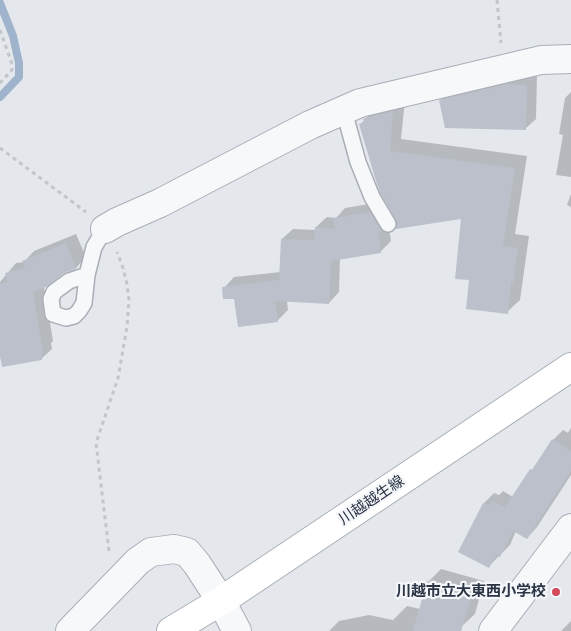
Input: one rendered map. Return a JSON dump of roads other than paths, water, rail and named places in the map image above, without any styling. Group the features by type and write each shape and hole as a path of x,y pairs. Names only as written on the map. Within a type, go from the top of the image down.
{"main road":[{"name":"川越越生線","path":"172,631 221,601 571,368"}],"street":[{"path":"105,229 160,203 310,125 360,102 541,60 571,59"},
{"path":"493,631 571,528"},
{"path":"70,631 138,561 151,552 174,549 187,552 221,601 237,631"}],"lane":[{"path":"344,111 358,162 372,197 388,224"},
{"path":"87,275 94,247 105,229"}],"waterway":[{"path":"0,3 13,36 19,63 19,77 0,97"}],"place":[{"name":"川越市立大東西小学校","path":"556,592"}]}
